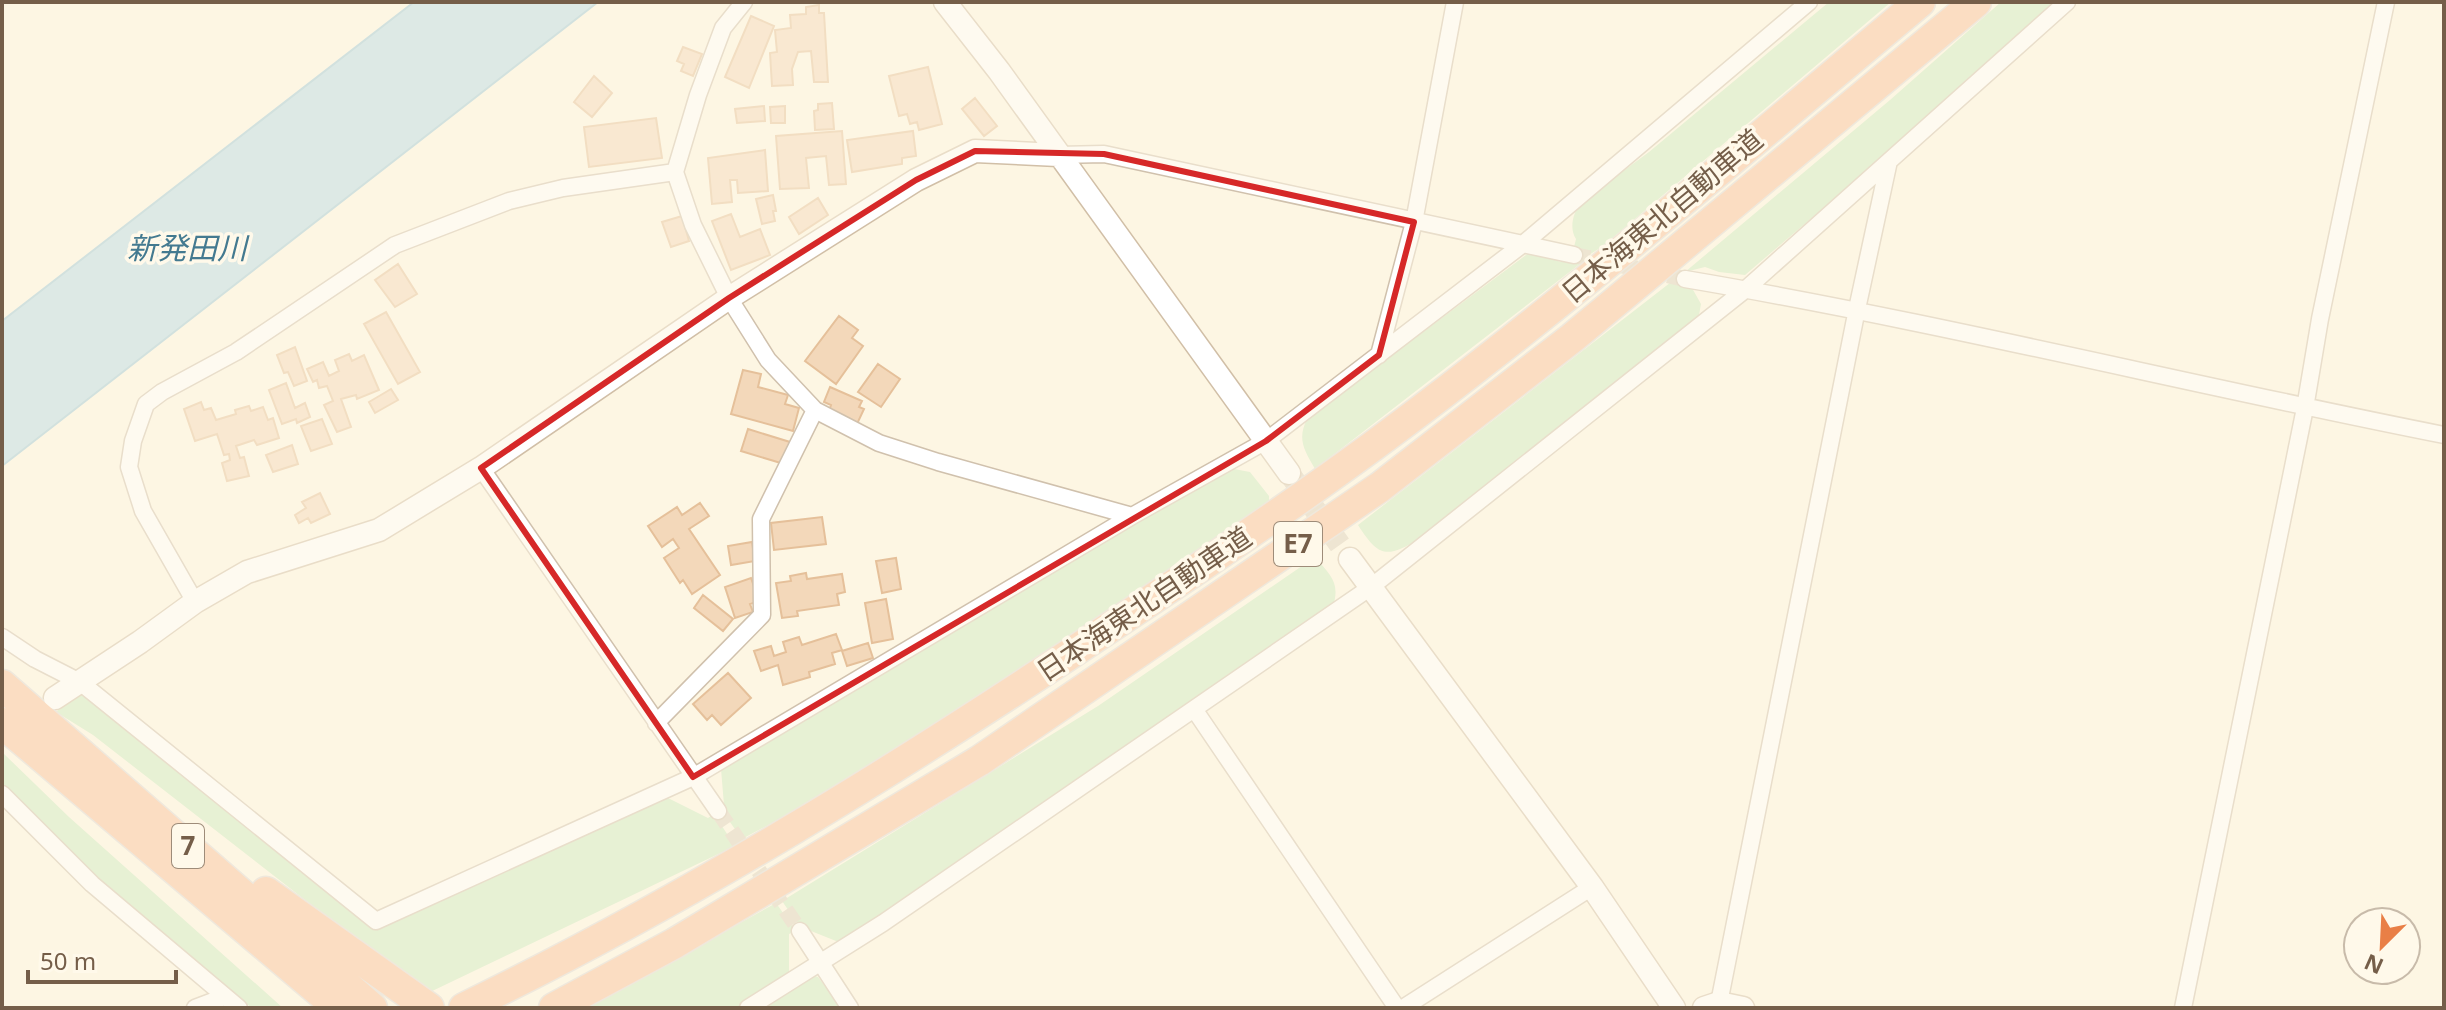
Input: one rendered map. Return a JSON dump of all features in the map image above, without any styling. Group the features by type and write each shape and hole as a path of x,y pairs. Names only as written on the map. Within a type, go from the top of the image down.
{"highway":[{"name":"日本海東北自動車道","path":"464,1008 522,980 789,832 972,720 1334,473 1564,297 1920,2"},
{"name":"日本海東北自動車道","path":"558,1006 689,935 979,761 1380,487 1572,338 1976,2"},
{"name":"7","path":"2,685 372,1008"},
{"name":"7","path":"2,723 339,1008"},
{"path":"110,777 429,1008"},
{"path":"109,813 147,867 311,1008"}],"street":[{"path":"744,2 723,28 698,95 675,172 693,225 729,298 768,360 815,410 879,443 1132,516"},
{"path":"945,2 1289,473"},
{"path":"1379,355 1414,222 1455,2"},
{"path":"2,637 35,659 80,682 376,921 693,777 1132,516 1266,441 1523,244 1809,2"},
{"path":"748,1008 883,923 1371,587 1746,289 2067,2"},
{"path":"2183,1008 2386,2"},
{"path":"55,698 195,602 247,572 379,530 481,468 729,298 916,180 975,151 1104,154 1574,255"},
{"path":"1743,1008 1712,1005 1889,161"},
{"path":"195,602 143,511 129,467 133,441 146,404 236,352 395,245 509,201 563,188 675,172"},
{"path":"1685,279 1857,309 2305,408 2444,435"},
{"path":"656,723 762,615 761,519 815,410"},
{"path":"481,468 718,811"},
{"path":"1350,559 1592,887 1674,1008"},
{"path":"1194,709 1397,1008"},
{"path":"2,794 92,884 239,1008"},
{"path":"1403,1008 1592,887"},
{"path":"800,931 850,1008"},
{"path":"195,1008 224,997"}],"highlighted area":[{"path":"975,151 1104,154 1414,222 1379,355 1266,441 693,777 481,468 729,298 916,180"}],"green space":[{"path":"1829,2 1891,2 1603,246 1589,255 1573,251 1576,239 1573,221 1580,203 1649,152"},
{"path":"2001,2 2059,2 1745,275 1705,267 1685,272 1890,100"},
{"path":"1530,252 1561,262 1567,256 1585,260 1315,469 1303,444 1302,433 1307,419"},
{"path":"1675,279 1694,283 1692,288 1701,304 1699,315 1419,539 1391,552 1384,552 1372,544 1358,525"},
{"path":"1234,469 1250,472 1269,496 1269,502 945,721 811,802 742,839 720,808 724,805 721,769 979,617 1188,488"},
{"path":"1315,557 1335,587 1332,610 841,943 811,931 805,923 800,927 782,901 1098,706"},
{"path":"78,691 192,779 376,930 662,795 708,818 714,814 735,846 426,994 93,735 56,712"},
{"path":"2,752 69,817 283,1008 252,1008 133,915 2,788"},
{"path":"776,903 796,931 789,934 789,977 740,1008 586,1008"},
{"path":"812,975 818,977 842,1008 763,1008"}],"water":[{"name":"新発田川","path":"414,2 598,2 2,466 2,321"}],"building":[{"path":"819,5 819,13 824,13 828,82 814,82 811,51 798,52 792,69 793,85 772,86 770,53 777,52 775,30 791,28 790,15 806,14 806,7"},
{"path":"751,16 774,26 749,88 725,77"},
{"path":"683,47 702,54 693,76 681,71 684,64 677,61"},
{"path":"928,67 942,124 919,130 917,122 910,124 907,114 899,116 889,76"},
{"path":"594,76 612,93 592,117 574,102"},
{"path":"975,98 997,126 984,136 962,109"},
{"path":"832,103 834,129 815,130 814,111 818,110 818,104"},
{"path":"764,106 765,121 737,123 735,109"},
{"path":"785,106 785,123 771,123 770,107"},
{"path":"656,118 662,158 589,167 584,127"},
{"path":"842,131 846,184 829,185 826,156 806,158 809,188 780,189 776,136"},
{"path":"913,131 916,156 902,158 902,164 852,172 847,140"},
{"path":"765,150 768,191 738,193 737,180 730,180 732,202 712,204 708,158"},
{"path":"773,195 775,221 762,224 756,199"},
{"path":"818,198 828,215 799,234 789,217"},
{"path":"731,214 740,237 760,229 770,255 731,270 712,221"},
{"path":"682,216 689,241 671,247 662,222"},
{"path":"398,264 417,294 395,307 375,280"},
{"path":"386,312 420,372 398,384 364,324"},
{"path":"839,316 858,330 852,338 863,346 836,384 805,361"},
{"path":"295,347 307,381 294,386 288,372 284,373 277,355"},
{"path":"349,354 352,361 364,355 379,390 357,399 356,395 341,399 351,427 337,432 324,405 333,401 327,386 319,388 317,380 313,382 307,369 323,362 329,376 339,371 335,360"},
{"path":"878,364 900,379 881,407 858,392"},
{"path":"743,370 761,374 758,387 788,395 785,404 799,408 793,431 731,414"},
{"path":"286,383 295,408 305,403 310,417 297,423 296,419 282,424 269,390"},
{"path":"830,387 862,401 859,407 864,409 857,424 829,411 831,405 824,402"},
{"path":"391,389 398,400 375,413 369,402"},
{"path":"201,402 204,410 211,408 216,420 249,406 251,411 263,407 268,420 273,418 279,438 257,445 254,440 236,446 240,458 244,457 249,476 227,481 222,463 230,460 229,454 224,455 217,434 195,441 184,409"},
{"path":"322,419 332,444 311,451 301,426"},
{"path":"748,429 790,442 784,464 741,451"},
{"path":"292,445 298,464 273,472 266,455"},
{"path":"320,493 330,514 311,523 308,518 299,523 295,515 306,508 302,502"},
{"path":"700,503 709,516 689,529 720,575 692,594 683,580 680,583 664,558 679,548 673,539 662,547 648,526 677,507 682,515"},
{"path":"822,517 826,544 774,550 771,523"},
{"path":"752,542 755,561 731,565 728,546"},
{"path":"896,558 901,589 882,593 876,561"},
{"path":"806,573 807,579 842,574 845,592 837,594 839,605 797,611 798,616 782,618 776,583 791,581 790,576"},
{"path":"751,578 759,601 750,604 753,612 735,618 725,587"},
{"path":"703,595 733,619 723,631 694,608"},
{"path":"886,599 893,639 872,643 865,603"},
{"path":"836,634 842,650 832,653 835,664 809,672 810,677 783,685 778,665 761,671 754,651 771,646 774,656 786,652 783,642 799,637 802,645"},
{"path":"868,643 873,658 847,666 842,651"},
{"path":"728,673 751,698 721,725 712,715 707,720 693,704"}],"tunnel":[{"path":"1574,255 1685,279"},
{"path":"1289,473 1350,559"},
{"path":"718,811 800,931"}]}
